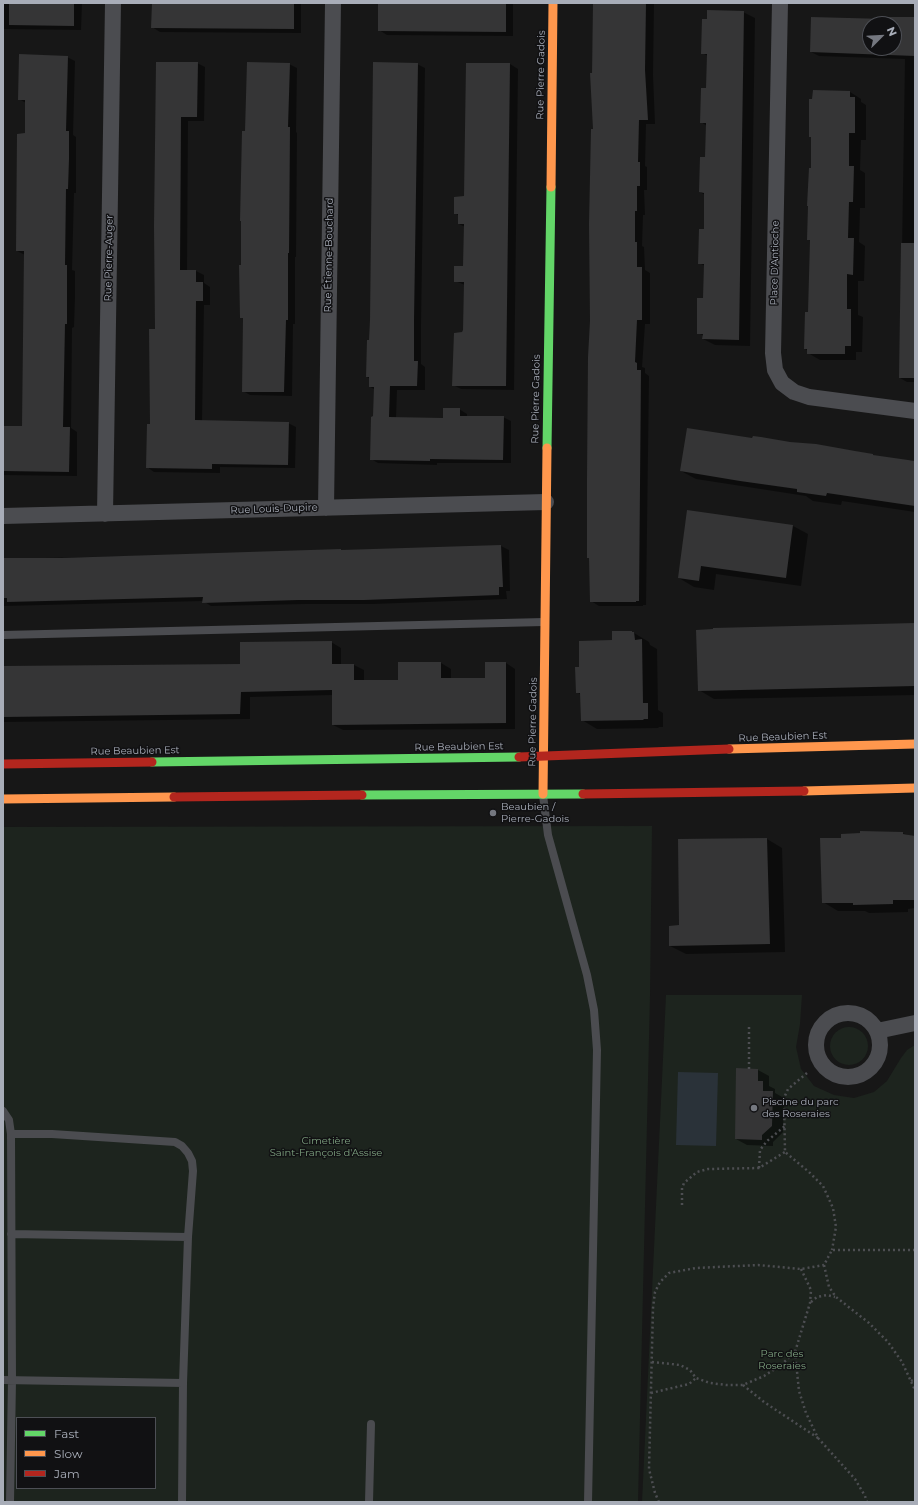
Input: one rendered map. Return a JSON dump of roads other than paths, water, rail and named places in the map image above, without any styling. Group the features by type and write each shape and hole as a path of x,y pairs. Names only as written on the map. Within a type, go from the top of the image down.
{"street":[{"name":"Rue Pierre-Auger","path":"106,514 113,3"},
{"name":"Rue Étienne-Bouchard","path":"326,508 332,3"},
{"name":"Rue Pierre Gadois","path":"543,794 553,3"},
{"name":"Place D'Antioche","path":"780,3 773,345 775,370 782,383 794,392 809,397 915,411"},
{"name":"Rue Louis-Dupire","path":"3,516 546,502"},
{"name":"Rue Beaubien Est","path":"3,764 303,763 915,744"},
{"path":"3,799 303,791 660,794 915,788"},
{"path":"852,1013 862,1016 871,1022 877,1031 880,1041 880,1052 876,1061 869,1070 860,1075 845,1077 839,1076 830,1071 822,1064 816,1044 818,1034 824,1025 832,1018 842,1014 852,1013"},
{"path":"877,1031 915,1023"}],"lane":[{"path":"3,635 545,622"},
{"path":"543,794 548,835 588,975 594,1010 597,1050 588,1502"},
{"path":"3,1111 9,1120 11,1134 12,1380 10,1502"},
{"path":"11,1134 52,1134 175,1142 182,1146 192,1161 193,1171 188,1237 183,1383 182,1502"},
{"path":"11,1234 188,1237"},
{"path":"3,1380 183,1383"},
{"path":"369,1502 371,1424"}],"place":[{"name":"Beaubien / Pierre-Gadois","path":"493,813"},
{"name":"Piscine du parc des Roseraies","path":"754,1108"}],"park label":[{"name":"Cimetière Saint-François d'Assise","path":"326,1146"},
{"name":"Parc des Roseraies","path":"782,1360"}]}
